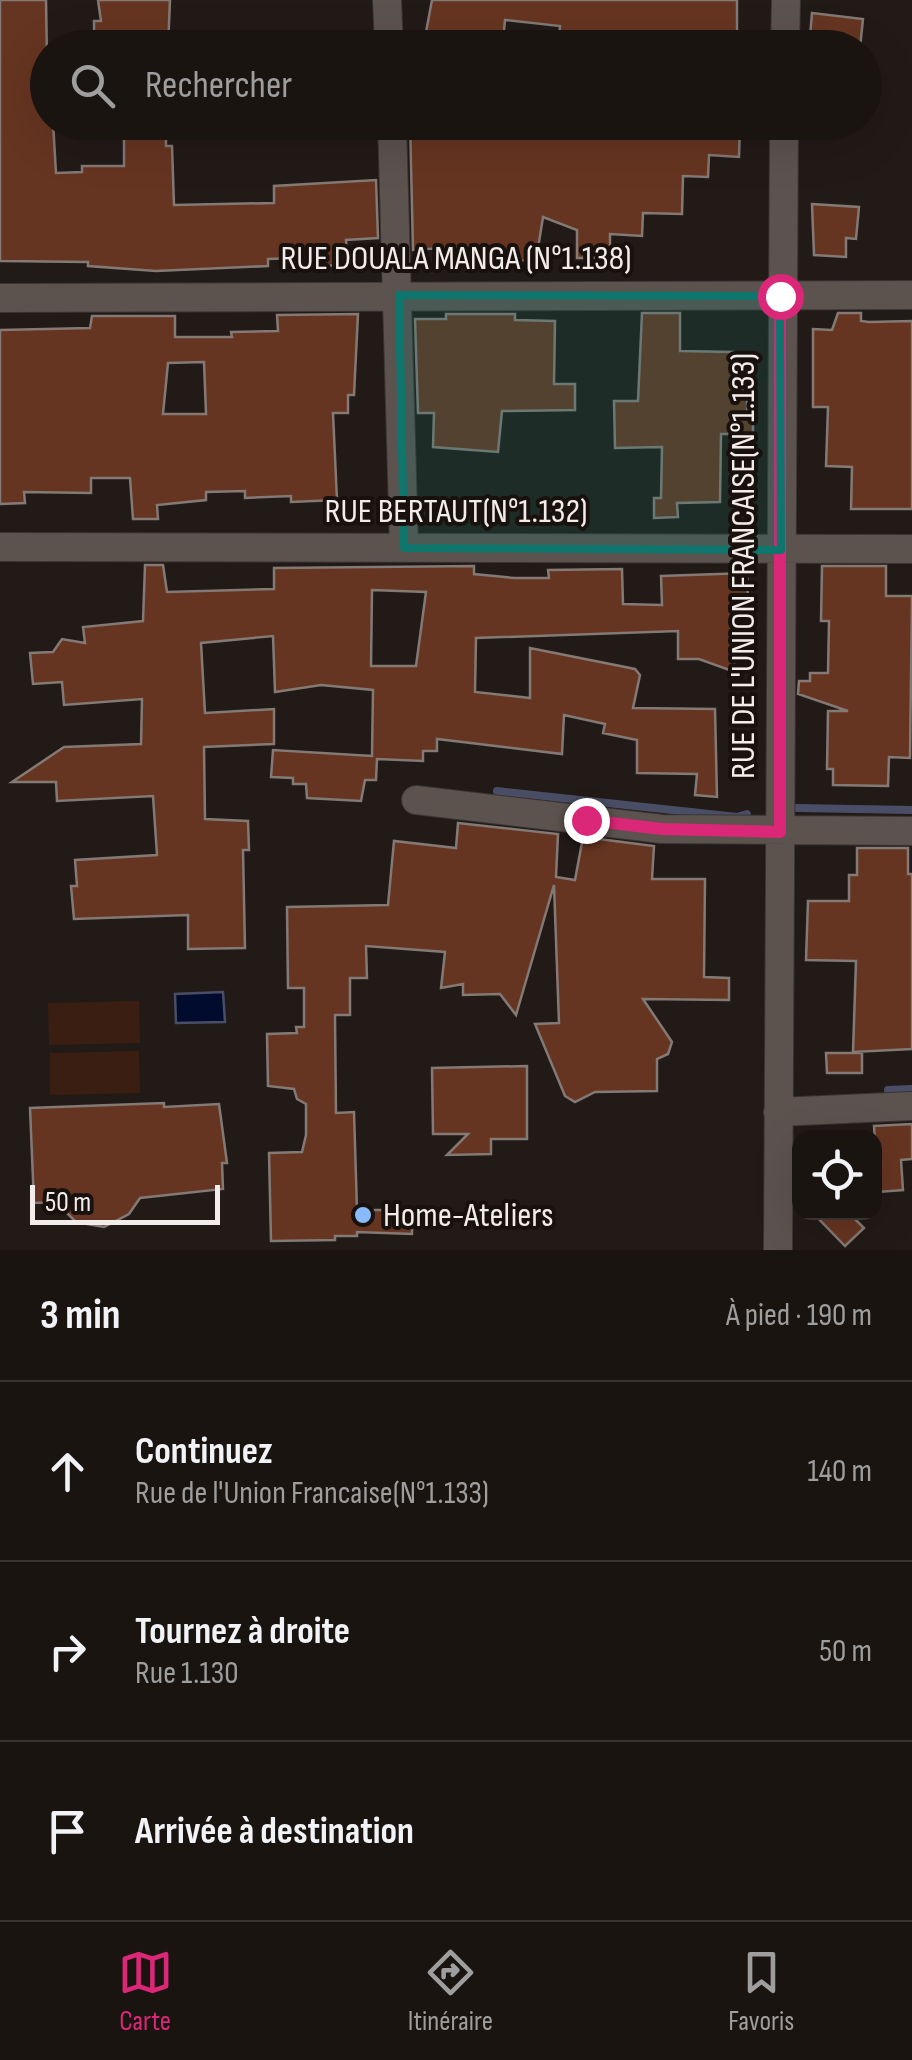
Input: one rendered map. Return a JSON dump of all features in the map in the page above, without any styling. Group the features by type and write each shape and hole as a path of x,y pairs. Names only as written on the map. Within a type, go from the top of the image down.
{"street":[{"path":"388,0 389,30"},
{"path":"785,30 786,0"},
{"path":"393,140 404,548"},
{"name":"RUE DE L'UNION FRANCAISE(N°1.133)","path":"778,1250 784,140"},
{"name":"RUE DOUALA MANGA (N°1.138)","path":"0,298 912,295"},
{"name":"RUE BERTAUT(N°1.132)","path":"0,547 912,549"},
{"path":"416,800 662,829 912,831"},
{"path":"778,1112 912,1106"}],"highlighted area":[{"path":"399,295 780,296 781,550 404,548"}],"shaded area":[{"path":"139,1001 140,1043 49,1045 48,1003"},
{"path":"139,1051 140,1093 50,1095 50,1053"}],"water":[{"path":"223,992 225,1022 176,1023 175,994"}],"building":[{"path":"0,0 46,0 46,30 30,30 30,140 54,140 56,173 82,172 82,166 124,166 124,140 166,140 166,146 172,146 174,205 274,203 274,186 376,180 378,238 346,240 348,264 326,266 325,257 268,259 268,266 156,271 88,266 88,262 0,261"},
{"path":"98,0 170,0 169,30 94,30 94,21 101,21"},
{"path":"432,0 737,0 737,30 560,30 560,26 505,20 504,30 426,30"},
{"path":"812,13 863,19 862,30 811,30"},
{"path":"410,140 740,140 739,157 709,155 708,177 683,176 682,214 643,213 642,236 610,234 610,258 577,258 577,230 543,217 536,261 473,259 473,246 413,250"},
{"path":"812,204 859,207 856,239 846,238 846,257 814,255"},
{"path":"642,313 680,313 680,351 733,352 733,365 747,365 747,414 753,414 753,434 721,434 720,502 677,503 678,517 654,518 654,498 661,498 662,447 615,448 614,401 638,401"},
{"path":"838,313 861,313 861,321 869,322 912,321 912,509 851,509 852,467 826,466 828,407 813,407 813,329 832,330"},
{"path":"358,314 354,395 348,395 348,413 333,413 337,500 291,502 291,496 245,498 245,491 206,492 206,500 157,505 158,519 133,519 130,478 91,478 91,493 24,492 25,503 0,504 0,330 90,328 92,316 175,316 175,337 232,337 231,332 278,331 277,315","holes":["204,362 206,414 163,414 168,363"]},
{"path":"446,314 515,314 515,320 555,321 554,384 575,384 575,410 502,411 498,452 433,447 434,413 418,413 415,319 446,319"},
{"path":"145,565 163,565 167,592 274,589 274,568 474,566 474,574 514,578 549,578 548,570 622,569 623,604 662,605 661,576 747,573 748,601 736,607 737,657 732,671 699,659 678,659 678,631 476,638 475,692 530,698 530,648 635,669 640,675 633,708 715,709 717,797 695,795 697,774 637,773 637,740 603,733 605,724 564,715 562,754 437,739 437,751 423,751 423,761 377,759 376,780 365,780 361,801 307,798 306,784 293,784 293,778 271,777 273,750 372,756 373,690 321,685 275,692 273,636 201,643 205,713 274,709 274,744 204,747 205,819 248,821 249,850 243,850 245,948 188,949 188,915 74,919 71,886 77,886 75,860 157,855 153,796 57,801 56,782 12,782 64,747 141,744 142,699 64,705 62,682 33,684 30,653 53,652 62,639 85,643 83,627 143,621","holes":["372,590 426,592 416,666 371,666"]},
{"path":"822,566 886,566 886,596 912,596 910,758 889,757 888,786 833,785 833,769 827,769 828,711 848,711 798,694 799,681 810,681 810,673 828,673 829,621 821,621"},
{"path":"458,823 558,834 556,877 575,880 583,837 654,846 652,879 705,879 704,977 729,978 729,1000 643,999 672,1042 668,1054 657,1059 657,1091 595,1092 575,1102 565,1096 535,1024 559,1023 554,885 516,1015 500,994 463,995 463,984 441,988 445,952 366,946 367,978 350,978 350,1015 335,1015 336,1113 354,1112 357,1210 412,1210 412,1234 357,1232 357,1236 335,1236 335,1240 271,1241 269,1153 302,1152 306,1135 306,1104 297,1099 294,1089 268,1086 267,1034 297,1033 296,1027 304,1027 304,988 288,988 287,907 388,905 394,841 456,848"},
{"path":"857,848 908,848 908,874 912,874 912,1049 853,1052 856,961 806,960 808,901 849,901 849,875 857,875"},
{"path":"826,1053 862,1053 862,1073 827,1073"},
{"path":"527,1066 527,1139 491,1139 491,1154 447,1155 468,1134 433,1134 432,1068"},
{"path":"164,1103 164,1107 219,1104 227,1163 222,1163 223,1189 140,1198 129,1214 104,1227 76,1222 56,1202 34,1203 30,1108"},
{"path":"912,1124 912,1159 901,1160 903,1190 882,1192 882,1130 874,1130 874,1126"},
{"path":"820,1220 856,1220 864,1228 845,1246"}],"waterway":[{"path":"497,791 737,817 747,814"},
{"path":"797,808 912,810"},
{"path":"888,1090 912,1089"}],"place":[{"name":"Home-Ateliers","path":"363,1215"}],"route":[{"path":"586,820 662,829 780,832 780,296"}]}
